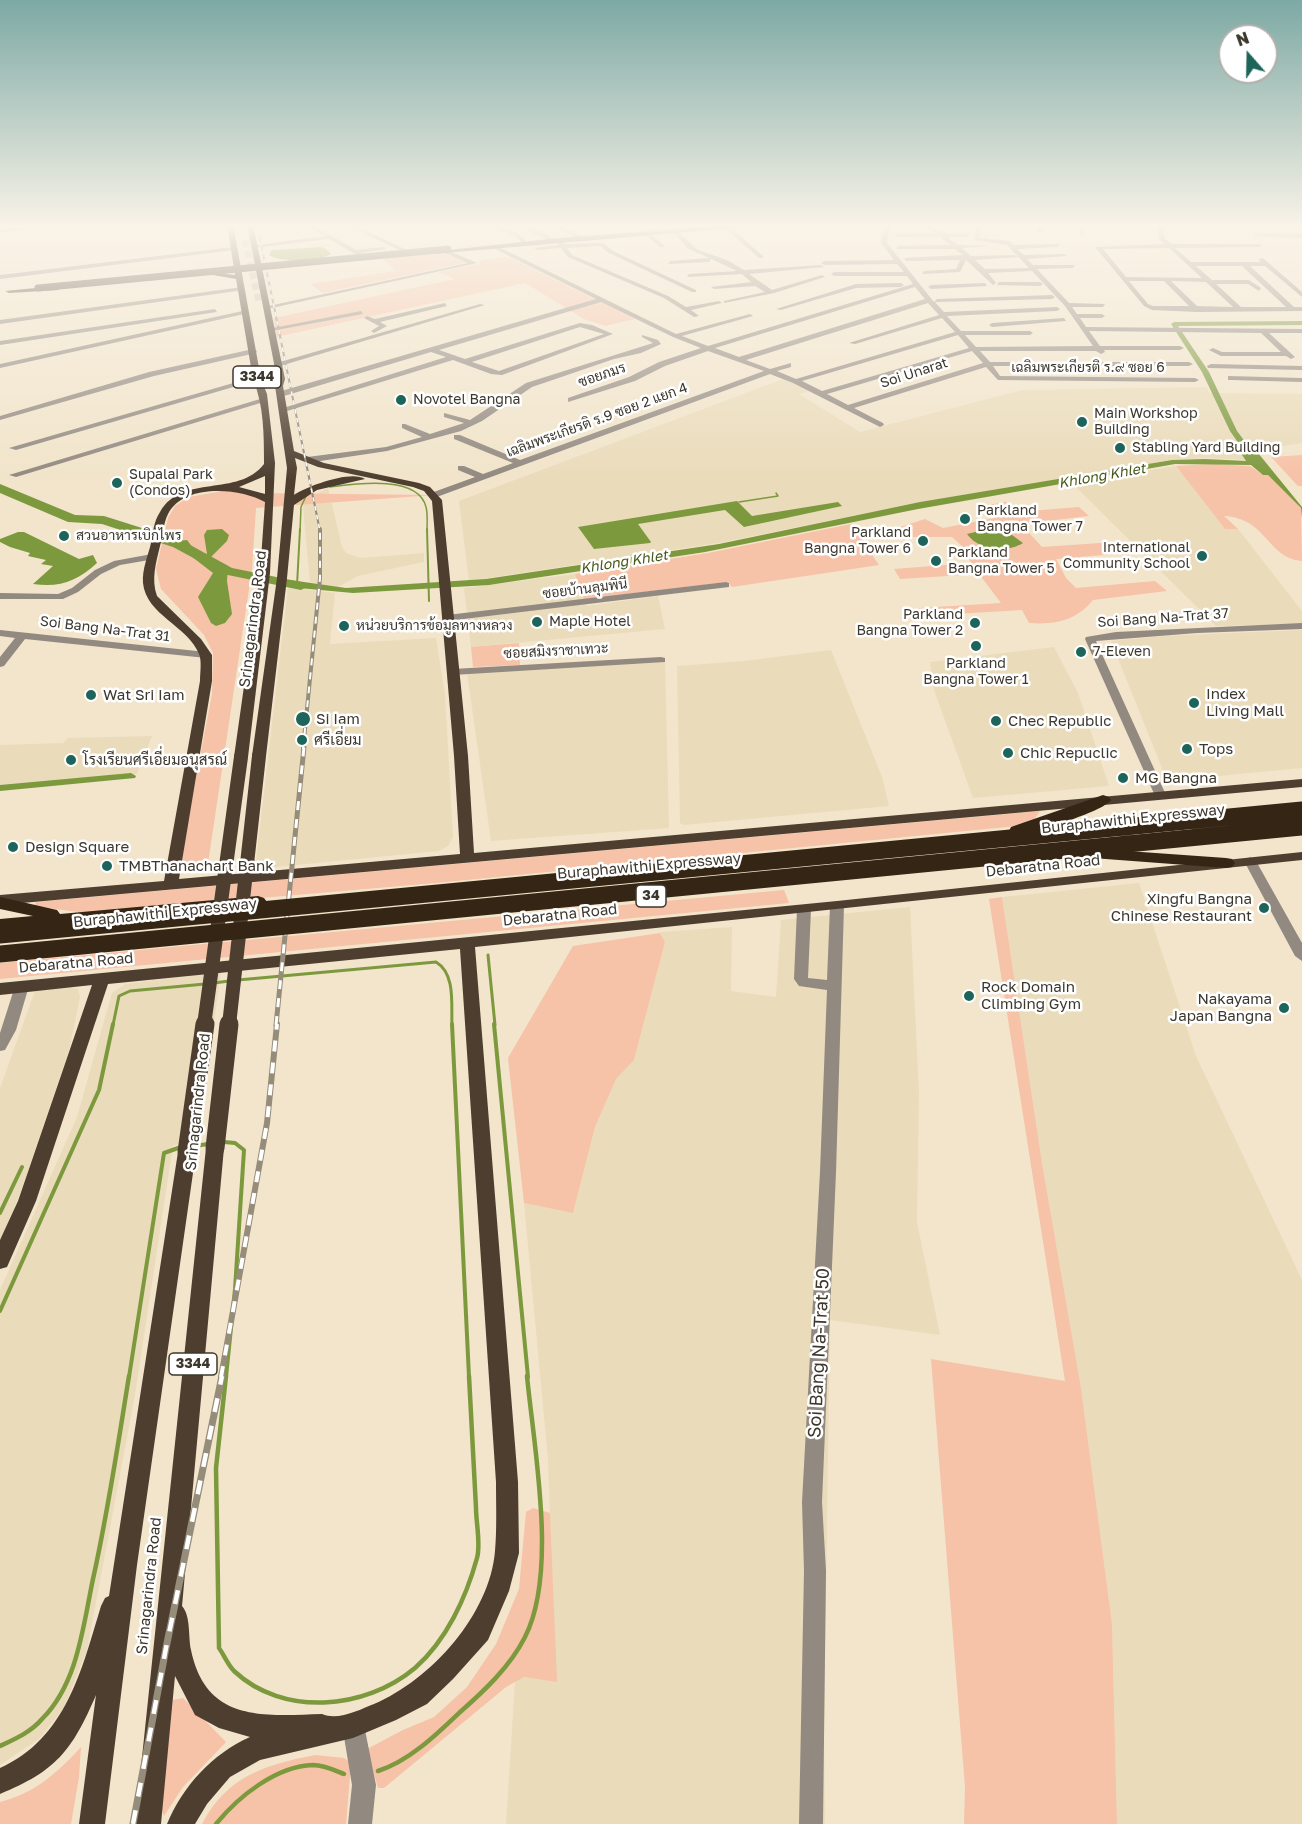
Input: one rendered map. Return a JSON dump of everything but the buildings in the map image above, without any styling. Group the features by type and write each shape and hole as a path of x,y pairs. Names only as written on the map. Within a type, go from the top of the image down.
{"highway":[{"path":"1017,831 1084,810 1103,800"},
{"name":"34","path":"0,925 1302,803"},
{"name":"Buraphawithi Expressway","path":"0,935 1302,810"},
{"name":"Buraphawithi Expressway","path":"0,947 1302,820"},
{"path":"0,954 1302,829"},
{"name":"Debaratna Road","path":"0,959 1085,853 1302,829"},
{"path":"1085,853 1226,863"},
{"path":"0,902 70,918"}],"main road":[{"name":"Srinagarindra Road","path":"92,1824 125,1565 186,1152 264,586 270,501 270,462 263,398 257,379 253,351 256,309"},
{"name":"Srinagarindra Road","path":"257,309 273,380 280,390"},
{"name":"Srinagarindra Road","path":"257,309 267,384 263,398"},
{"name":"Srinagarindra Road","path":"148,1824 215,1148 290,503 291,453 280,390 281,379 271,330 258,309"},
{"path":"291,453 321,465 416,484 434,495 438,506 467,858"},
{"path":"171,885 206,681 206,655 197,641 152,597 148,589 155,545 163,515 171,503 184,495 256,478 270,462"},
{"path":"290,503 309,488 322,484 390,478"},
{"path":"212,489 247,490 270,501"},
{"path":"0,902 1302,783"},
{"name":"Debaratna Road","path":"0,988 837,906 1302,856"},
{"path":"180,1824 198,1795 221,1768 255,1748 290,1742 345,1726 387,1712 418,1695 479,1631 497,1591 507,1553 507,1482 467,943"},
{"path":"0,1261 27,1201 102,979"},
{"path":"0,1781 12,1778 53,1750 85,1697 125,1565"},
{"path":"172,1580 179,1650 187,1675 204,1706 228,1719 265,1729 345,1726"}],"street":[{"path":"0,322 93,309"},
{"path":"0,343 228,309"},
{"path":"0,366 239,309"},
{"path":"378,323 420,314 417,311 426,309"},
{"path":"277,361 467,309"},
{"path":"280,390 432,350 570,309"},
{"path":"620,309 708,350 741,359 796,381 880,425"},
{"path":"684,309 696,316"},
{"name":"ซอยภมร","path":"571,400 632,379 669,362 839,309"},
{"path":"741,359 906,309"},
{"name":"เฉลิมพระเกียรติ ร.๙ ซอย 6","path":"939,309 972,349 1002,380 1195,380"},
{"path":"854,343 944,315 1055,309"},
{"path":"1070,309 1120,380"},
{"path":"1199,309 1237,309"},
{"path":"1217,310 1224,316"},
{"path":"1003,311 1013,323"},
{"path":"271,330 364,316 384,328 277,361"},
{"path":"675,336 750,316"},
{"path":"1078,319 1102,316"},
{"path":"1078,319 1121,321"},
{"path":"796,381 958,330 1013,323 1064,320"},
{"path":"432,350 499,373 610,334 590,326 580,325 466,361"},
{"path":"1085,329 1182,328 1302,338"},
{"path":"958,330 1030,333"},
{"path":"1241,336 1302,331"},
{"path":"1267,334 1301,366"},
{"path":"307,460 387,449 431,438 471,423 529,385 657,344 656,340 644,336"},
{"path":"874,337 890,342"},
{"path":"1254,347 1302,352"},
{"path":"821,394 972,349 1180,348"},
{"path":"1213,350 1221,354 1285,351"},
{"path":"0,418 152,374 253,351"},
{"path":"1120,354 1128,367"},
{"path":"284,409 455,357"},
{"name":"Soi Unarat","path":"847,408 988,364 1111,367 1189,364"},
{"name":"เฉลิมพระเกียรติ ร.9 ซอย 2 แยก 4","path":"434,495 788,365"},
{"path":"1210,366 1301,366"},
{"path":"1231,378 1302,380"},
{"path":"13,448 257,379"},
{"path":"13,475 263,398"},
{"path":"489,405 498,407"},
{"path":"447,415 471,423"},
{"path":"405,426 431,438"},
{"path":"457,437 519,463"},
{"path":"461,468 482,477"},
{"path":"0,596 59,597 75,590 98,572 155,545"},
{"name":"ซอยบ้านลุมพินี","path":"447,618 726,585"},
{"name":"Soi Bang Na-Trat 37","path":"1161,795 1090,639 1174,631 1302,626"},
{"name":"Soi Bang Na-Trat 31","path":"0,633 206,655"},
{"path":"0,664 22,635"},
{"name":"ซอยสมิงราชาเทวะ","path":"453,672 661,660"},
{"path":"1250,861 1302,956"},
{"name":"Soi Bang Na-Trat 50","path":"811,1824 815,1571 812,1502 828,1172 837,906"},
{"path":"804,909 801,979 804,982 834,986"},
{"path":"0,1046 9,1030 22,987"},
{"path":"345,1726 364,1785 360,1824"}],"shaded area":[{"path":"315,309 405,309 276,337 274,318"},
{"path":"568,309 615,309 635,319 605,326 584,319"},
{"path":"783,379 809,391 799,394 860,432 1022,390 1207,387 1209,393 1302,394 1302,443 1259,450 1257,447 1239,450 1246,460 1205,458 1171,460 920,502 724,542 469,581 459,501"},
{"path":"1302,455 1302,486 1298,486 1271,457"},
{"path":"1213,464 1250,466 1263,475 1268,475 1301,508 1302,561 1281,553 1258,530 1238,518 1224,516 1238,529 1225,529 1176,466"},
{"name":"International Community School","path":"1176,466 1225,529 1238,529 1302,611 1302,624 1216,626 1072,483"},
{"path":"328,488 342,547 346,553 361,558 424,553 424,562 358,576 336,588 310,582 303,507 308,498"},
{"path":"223,491 434,495 256,508 252,569 207,870 192,873 179,867 212,694 213,653 204,635 161,589 156,569 168,518 175,506 189,497"},
{"path":"1006,502 1018,512 1079,507 1089,516 1021,524 1042,547 1115,542 1126,553 1056,559 1066,578 1076,588 1155,581 1167,591 1093,600 1073,617 1048,623 1029,623 1022,610 923,616 919,608 1001,603 979,574 900,579 894,569 971,563 962,546 952,537 882,537 885,532 925,519 943,528 1000,517 987,505"},
{"path":"851,524 879,565 732,587 728,582 584,599 575,574 708,553"},
{"path":"575,574 587,606 658,596 665,629 471,647 464,588"},
{"path":"288,587 335,593 330,644 436,638 445,694 453,837 448,846 439,851 255,869"},
{"path":"1302,630 1302,768 1165,781 1162,768 1111,641 1165,636"},
{"path":"519,643 520,665 473,667 471,647"},
{"path":"1054,647 1078,693 1109,786 973,798 934,690 930,662"},
{"path":"831,650 882,777 889,806 684,825 680,823 677,666 744,661"},
{"path":"665,662 669,828 491,841 467,673"},
{"name":"โรงเรียนศรีเอี่ยมอนุสรณ์","path":"152,736 137,774 0,787 0,745 63,743 68,738"},
{"path":"1040,811 1032,823 1017,826 436,883 85,913 34,906 36,902"},
{"path":"1139,883 1196,1056 1302,1280 1302,1824 1117,1824 1112,1624 1081,1388 1042,1163 1002,897"},
{"path":"784,890 789,903 0,979 0,963"},
{"path":"1002,897 1042,1163 1081,1388 1112,1624 1117,1824 964,1824 965,1787 931,1359 1065,1381 989,899"},
{"path":"910,907 919,1092 917,1222 940,1335 830,1320 824,1731 825,1824 506,1824 515,1682 524,1677 556,1681 548,1459 524,1203 573,1213 595,1127 616,1079 634,1060 665,942 660,932 732,927 731,991 776,997 781,920"},
{"path":"660,933 665,942 634,1060 616,1079 595,1127 573,1213 524,1203 508,1058 573,946"},
{"path":"221,972 197,1142 173,1145 135,1395 87,1650 64,1708 39,1739 0,1765 0,1290 77,1117 112,993 125,984"},
{"path":"71,987 78,989 80,997 69,1051 7,1229 0,1239 0,1088 36,988"},
{"path":"533,1508 550,1513 557,1682 524,1677 506,1687 384,1788 378,1788 367,1749 434,1717 467,1687 496,1644 519,1589 526,1512"},
{"path":"183,1698 226,1742 183,1787 164,1816 161,1808 173,1700"},
{"path":"81,1747 79,1777 71,1824 0,1824 0,1802 35,1788"},
{"path":"315,1755 344,1758 351,1763 346,1824 202,1824 223,1794 249,1775 280,1763"}],"water":[{"path":"1254,448 1302,507 1302,518 1301,508 1268,475 1263,475 1251,465 1175,464 918,509 705,552 489,585 353,593 288,587 290,580 346,588 486,579 719,544 920,502 1172,460 1246,461 1239,450"},
{"path":"737,501 752,516 838,502 842,506 744,527 725,510 638,524 650,543 594,549 578,527"},
{"path":"992,528 1005,530 1023,543 1009,548 994,549 979,544 967,534"},
{"path":"222,529 229,535 227,541 211,557 228,566 227,581 232,614 225,623 216,626 211,623 198,597 213,573 178,546 177,541 187,540 196,552 207,554 204,535 207,530"},
{"path":"24,532 79,559 93,555 97,563 68,582 52,585 33,584 53,566 41,564 46,560 28,556 30,553 0,542 0,539"}],"waterway":[{"path":"1254,459 1234,431 1206,372 1174,324 1302,323"},
{"path":"330,487 369,483 398,485 411,490 421,497 426,507 427,529"},
{"name":"Khlong Khlet","path":"0,488 73,519 104,520 119,527 178,544 228,571 301,586"},
{"path":"739,502 778,496 776,493"},
{"path":"300,531 301,507 307,494"},
{"path":"297,585 300,529"},
{"path":"427,529 429,601"},
{"path":"0,788 131,776"},
{"path":"488,955 495,1025"},
{"path":"238,980 436,962 447,974 450,982 452,1024"},
{"path":"214,983 229,981"},
{"path":"113,1025 119,996 130,991 205,984"},
{"path":"0,1311 99,1090 113,1024"},
{"path":"452,1024 469,1377"},
{"path":"494,1024 528,1377"},
{"path":"224,1142 235,1143 244,1150 235,1289 226,1377"},
{"path":"194,1146 208,1144"},
{"path":"129,1377 164,1153 181,1147"},
{"path":"0,1213 22,1167"},
{"path":"0,1746 38,1724 64,1689 71,1671 82,1634 103,1529 129,1376"},
{"path":"226,1376 216,1468 219,1648 234,1671 254,1686 276,1696 300,1701 324,1702 349,1700 373,1693 395,1682 415,1668 436,1645 461,1603 479,1546 469,1376"},
{"path":"378,1771 422,1747 441,1730 495,1678 512,1659 525,1637 535,1610 542,1545 538,1474 527,1376"},
{"path":"216,1824 247,1794 285,1771 313,1765 344,1774"}],"railway":[{"path":"274,309 320,531"},
{"path":"303,749 320,578 320,531"},
{"path":"276,1025 304,747"},
{"path":"221,1377 267,1123 277,1024"},
{"path":"133,1824 166,1648 222,1376"}],"place":[{"name":"Novotel Bangna","path":"401,400"},
{"name":"Main Workshop Building","path":"1082,422"},
{"name":"Stabling Yard Building","path":"1120,448"},
{"name":"Supalai Park (Condos)","path":"117,483"},
{"name":"Parkland Bangna Tower 7","path":"965,519"},
{"name":"สวนอาหารเบิกไพร","path":"64,536"},
{"name":"Parkland Bangna Tower 6","path":"923,541"},
{"name":"International Community School","path":"1202,556"},
{"name":"Parkland Bangna Tower 5","path":"936,561"},
{"name":"Maple Hotel","path":"537,622"},
{"name":"Parkland Bangna Tower 2","path":"975,623"},
{"name":"หน่วยบริการข้อมูลทางหลวง","path":"344,626"},
{"name":"Parkland Bangna Tower 1","path":"976,646"},
{"name":"7-Eleven","path":"1081,652"},
{"name":"Wat Sri Iam","path":"91,695"},
{"name":"Index Living Mall","path":"1194,703"},
{"name":"Si Iam","path":"303,719"},
{"name":"Chec Republic","path":"996,721"},
{"name":"ศรีเอี่ยม","path":"302,740"},
{"name":"Tops","path":"1187,749"},
{"name":"Chic Repuclic","path":"1008,753"},
{"name":"โรงเรียนศรีเอี่ยมอนุสรณ์","path":"71,760"},
{"name":"MG Bangna","path":"1123,778"},
{"name":"Design Square","path":"13,847"},
{"name":"TMBThanachart Bank","path":"107,866"},
{"name":"Xingfu Bangna Chinese Restaurant","path":"1264,908"},
{"name":"Rock Domain Climbing Gym","path":"969,996"},
{"name":"Nakayama Japan Bangna","path":"1284,1008"}]}
